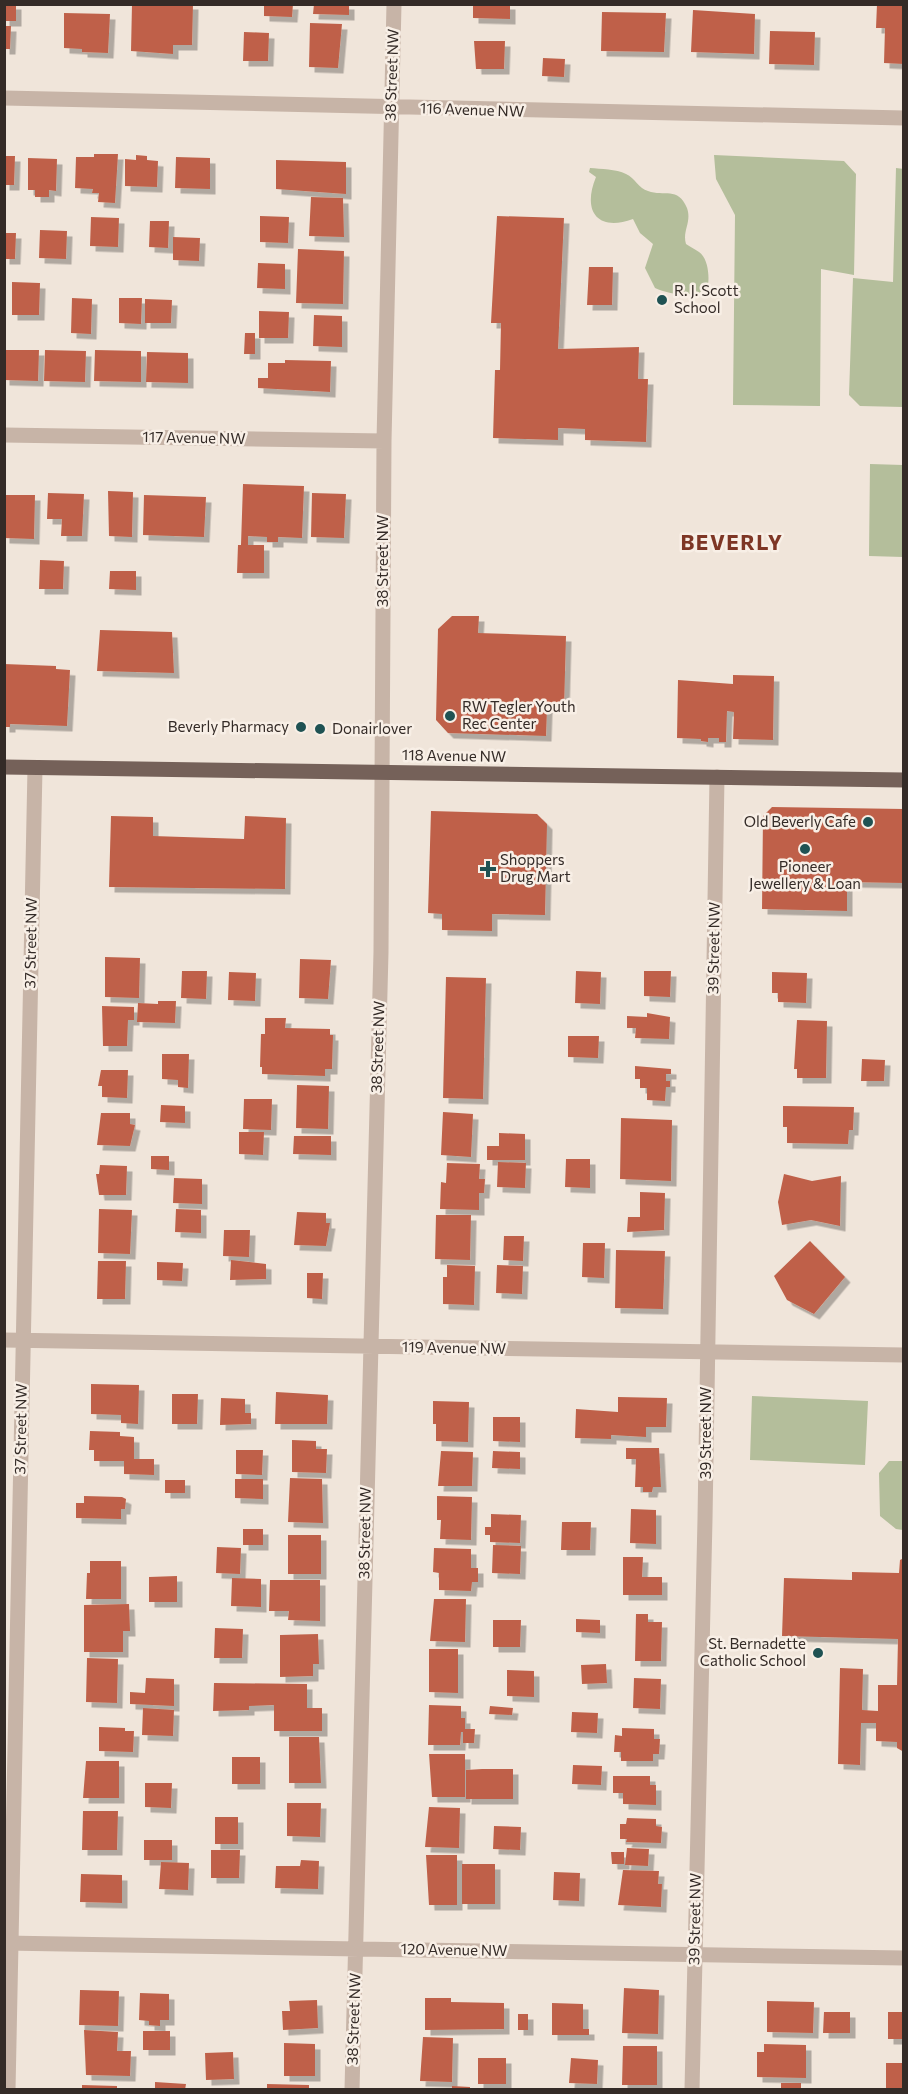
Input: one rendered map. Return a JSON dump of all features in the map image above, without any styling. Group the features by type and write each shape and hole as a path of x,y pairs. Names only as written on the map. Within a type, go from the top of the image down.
{"main road":[{"name":"118 Avenue NW","path":"4,767 903,780"}],"street":[{"name":"38 Street NW","path":"352,2090 384,773 384,441 394,4"},
{"name":"116 Avenue NW","path":"4,98 903,118"},
{"name":"117 Avenue NW","path":"4,435 384,441"},
{"name":"37 Street NW","path":"8,2090 8,1943 35,768"},
{"name":"39 Street NW","path":"692,2090 705,1519 717,777"},
{"name":"119 Avenue NW","path":"4,1340 903,1355"},
{"name":"120 Avenue NW","path":"8,1943 903,1958"}],"green space":[{"path":"714,155 844,161 856,174 854,275 821,269 820,406 733,405 735,215 716,179"},
{"path":"590,168 622,172 645,190 675,195 683,201 688,213 686,244 705,259 708,275 707,290 694,294 681,294 655,288 645,268 653,244 640,233 633,219 610,223 596,216 591,200 596,177 589,172"},
{"path":"896,168 904,169 903,407 860,406 849,395 853,278 893,282"},
{"path":"870,464 903,465 903,557 869,556"},
{"path":"752,1396 868,1401 865,1465 750,1460"},
{"path":"889,1461 903,1461 903,1530 896,1529 880,1516 879,1473"}],"building":[{"path":"4,4 16,4 16,21 4,21"},
{"path":"132,4 193,4 192,45 173,45 173,54 131,51"},
{"path":"264,4 293,4 292,17 264,16"},
{"path":"314,4 349,4 349,15 313,14"},
{"path":"473,4 510,4 510,19 473,18"},
{"path":"877,4 904,4 904,64 884,63 885,28 876,28"},
{"path":"693,10 755,14 754,54 691,52"},
{"path":"602,12 666,13 664,52 601,51"},
{"path":"64,13 110,14 108,53 82,52 82,49 64,48"},
{"path":"310,23 342,24 338,68 309,67"},
{"path":"4,26 11,26 10,49 4,49"},
{"path":"770,31 815,32 814,65 769,64"},
{"path":"244,32 269,33 268,61 243,61"},
{"path":"474,41 505,41 504,69 476,69"},
{"path":"543,58 565,59 564,77 542,76"},
{"path":"94,154 118,154 115,203 98,202 99,193 92,193 93,189 75,188 76,157 94,157"},
{"path":"136,155 147,156 147,160 158,161 157,187 125,186 125,159 136,160"},
{"path":"4,156 15,156 14,185 4,185"},
{"path":"176,157 210,158 210,189 175,188"},
{"path":"28,158 57,159 56,191 49,190 49,197 35,197 35,190 28,190"},
{"path":"276,160 346,162 346,194 276,189"},
{"path":"311,197 343,198 344,237 309,236"},
{"path":"260,216 289,217 288,243 260,242"},
{"path":"497,216 564,218 558,349 639,347 638,379 648,379 646,442 585,440 585,429 558,428 558,440 493,438 495,370 500,370 501,323 491,323"},
{"path":"91,217 119,218 118,247 90,246"},
{"path":"150,221 169,221 168,248 149,247"},
{"path":"40,230 67,231 66,259 39,258"},
{"path":"4,233 16,233 15,259 4,259"},
{"path":"173,237 200,238 199,261 173,260"},
{"path":"298,249 344,251 343,304 296,303"},
{"path":"258,263 285,264 285,289 257,288"},
{"path":"589,267 613,267 612,305 587,305"},
{"path":"12,282 40,283 39,315 12,315"},
{"path":"72,298 92,299 91,334 71,333"},
{"path":"119,298 142,298 141,324 119,323"},
{"path":"145,299 172,300 171,323 145,323"},
{"path":"259,311 289,312 288,338 259,338"},
{"path":"314,315 342,316 342,347 313,346"},
{"path":"245,333 255,333 255,354 244,354"},
{"path":"4,350 39,350 38,381 4,380"},
{"path":"45,350 86,351 85,382 44,381"},
{"path":"95,350 141,351 141,382 94,381"},
{"path":"147,352 188,353 188,383 146,382"},
{"path":"285,360 331,361 330,392 258,388 258,378 268,378 268,363 285,363"},
{"path":"243,484 304,486 302,538 278,537 278,542 267,542 267,537 248,536 248,545 264,545 264,573 237,573 238,545 241,545"},
{"path":"108,491 133,492 132,537 109,536"},
{"path":"48,493 84,494 82,536 61,536 62,519 47,519"},
{"path":"312,493 346,494 344,538 311,537"},
{"path":"4,495 35,495 34,539 4,538"},
{"path":"144,495 206,497 204,537 143,535"},
{"path":"40,560 64,561 63,589 39,589"},
{"path":"110,571 136,571 136,590 109,589"},
{"path":"452,616 479,616 478,633 566,636 564,708 547,708 546,736 448,733 436,720 438,629"},
{"path":"100,630 172,632 174,673 97,671"},
{"path":"4,664 56,666 56,669 70,670 67,726 10,724 10,727 4,727"},
{"path":"733,675 774,676 773,740 733,739 734,712 727,711 726,742 719,742 719,738 708,738 708,742 701,741 701,739 677,738 678,680 733,684"},
{"name":"Pioneer Jewellery & Loan","path":"772,807 904,809 904,883 847,882 847,911 762,909 763,816"},
{"name":"Shoppers Drug Mart","path":"431,811 537,814 547,824 545,915 492,914 492,931 442,930 442,914 428,913"},
{"path":"111,816 153,817 153,836 244,839 245,816 286,818 285,889 109,887"},
{"path":"105,957 140,958 139,998 105,997"},
{"path":"300,959 331,960 328,999 299,998"},
{"path":"182,971 207,971 206,999 181,998"},
{"path":"576,971 601,972 600,1004 575,1003"},
{"path":"644,971 671,971 670,997 644,996"},
{"path":"229,972 256,973 255,1001 228,1000"},
{"path":"772,972 807,973 806,1003 778,1002 778,993 772,993"},
{"path":"446,977 486,978 483,1099 443,1098"},
{"path":"158,1001 176,1001 175,1023 137,1022 138,1003 158,1004"},
{"path":"102,1006 134,1007 134,1020 128,1020 127,1046 103,1046"},
{"path":"647,1013 670,1017 669,1039 635,1038 636,1028 627,1028 627,1016 647,1017"},
{"path":"265,1018 286,1018 285,1028 330,1029 330,1035 333,1035 332,1069 325,1069 325,1076 262,1074 262,1067 260,1067 261,1034 265,1034"},
{"path":"797,1020 827,1021 826,1078 797,1078 797,1069 794,1069"},
{"path":"568,1036 599,1036 598,1058 568,1057"},
{"path":"162,1054 189,1054 188,1088 178,1087 178,1080 162,1079"},
{"path":"862,1059 885,1060 884,1081 861,1081"},
{"path":"635,1066 671,1069 671,1074 666,1074 666,1081 670,1081 670,1087 666,1087 665,1101 647,1100 647,1088 640,1088 640,1079 635,1079"},
{"path":"101,1070 128,1070 127,1098 102,1097 102,1086 98,1086"},
{"path":"297,1085 329,1086 328,1129 296,1128"},
{"path":"244,1099 272,1099 271,1130 243,1129"},
{"path":"161,1105 185,1106 185,1123 160,1122"},
{"path":"783,1106 854,1107 853,1130 849,1130 848,1144 787,1143 787,1127 783,1127"},
{"path":"443,1112 473,1114 471,1157 441,1155"},
{"path":"101,1113 130,1113 130,1124 135,1125 130,1146 97,1145"},
{"path":"621,1118 672,1120 671,1181 620,1179"},
{"path":"239,1132 264,1132 263,1155 239,1154"},
{"path":"499,1133 525,1134 525,1160 487,1160 487,1146 499,1146"},
{"path":"294,1136 331,1136 331,1155 293,1154"},
{"path":"151,1156 169,1156 169,1170 151,1169"},
{"path":"566,1159 590,1159 590,1188 565,1187"},
{"path":"498,1162 526,1163 525,1188 497,1187"},
{"path":"447,1163 480,1164 479,1179 485,1179 484,1193 479,1193 479,1210 440,1209 441,1182 446,1183"},
{"path":"100,1165 127,1166 126,1195 99,1195 96,1174 99,1174"},
{"path":"784,1174 812,1181 841,1176 840,1226 811,1220 782,1225 778,1202"},
{"path":"174,1178 202,1179 202,1204 173,1203"},
{"path":"640,1192 665,1193 664,1230 627,1232 628,1217 640,1217"},
{"path":"99,1209 132,1210 130,1254 98,1253"},
{"path":"176,1209 201,1210 201,1233 175,1232"},
{"path":"297,1212 326,1213 326,1223 330,1223 326,1246 294,1245"},
{"path":"436,1215 471,1215 470,1260 435,1259"},
{"path":"224,1230 250,1230 249,1257 223,1256"},
{"path":"504,1236 524,1236 523,1261 503,1260"},
{"path":"810,1241 845,1277 814,1314 787,1300 774,1276"},
{"path":"583,1243 605,1243 604,1278 582,1277"},
{"path":"616,1250 665,1251 663,1309 615,1308"},
{"path":"231,1260 266,1264 266,1279 230,1280"},
{"path":"98,1261 126,1261 125,1299 97,1299"},
{"path":"157,1262 183,1263 182,1281 157,1280"},
{"path":"447,1265 475,1266 474,1305 443,1304 443,1277 447,1277"},
{"path":"497,1265 523,1266 522,1294 496,1293"},
{"path":"307,1273 323,1273 322,1299 307,1298"},
{"path":"91,1384 139,1385 138,1424 121,1423 121,1415 91,1414"},
{"path":"276,1392 328,1395 327,1424 275,1424"},
{"path":"172,1394 198,1394 197,1424 172,1424"},
{"path":"618,1397 667,1398 666,1427 646,1427 646,1437 611,1435 611,1439 575,1438 576,1409 618,1412"},
{"path":"221,1398 245,1399 245,1413 251,1413 251,1424 220,1425"},
{"path":"433,1401 469,1402 468,1442 436,1441"},
{"path":"493,1417 520,1417 520,1442 493,1441"},
{"path":"90,1431 120,1432 120,1436 134,1437 134,1459 154,1459 154,1475 124,1474 124,1461 94,1461 94,1450 89,1450"},
{"path":"292,1440 316,1441 316,1449 327,1449 326,1473 292,1472"},
{"path":"626,1448 659,1448 661,1487 653,1487 652,1492 643,1492 643,1487 635,1487 636,1459 626,1459"},
{"path":"236,1450 263,1450 262,1475 236,1474"},
{"path":"441,1451 473,1452 472,1486 438,1486"},
{"path":"493,1451 520,1452 520,1469 492,1468"},
{"path":"290,1478 322,1479 323,1523 288,1522"},
{"path":"235,1479 263,1479 263,1499 235,1498"},
{"path":"165,1480 185,1480 185,1493 165,1493"},
{"path":"84,1496 126,1499 125,1509 121,1509 121,1519 76,1518 76,1503 84,1503"},
{"path":"437,1496 472,1497 471,1540 440,1539 441,1520 437,1520"},
{"path":"631,1509 656,1510 656,1544 630,1543"},
{"path":"491,1514 521,1515 520,1543 490,1542 490,1535 485,1535 485,1527 491,1527"},
{"path":"562,1522 591,1522 590,1550 561,1550"},
{"path":"243,1529 263,1529 263,1545 243,1545"},
{"path":"288,1535 321,1535 321,1574 288,1574"},
{"path":"493,1545 521,1546 520,1574 492,1573"},
{"path":"217,1547 241,1548 240,1574 216,1573"},
{"path":"434,1548 471,1549 471,1568 478,1568 478,1582 472,1582 471,1591 439,1590 439,1573 433,1572"},
{"path":"623,1557 643,1557 642,1577 662,1577 662,1595 623,1595"},
{"path":"904,1558 904,1752 897,1748 897,1742 876,1741 876,1723 861,1723 860,1765 838,1764 840,1668 863,1669 862,1710 878,1711 878,1685 897,1685 898,1639 782,1636 784,1578 852,1580 852,1572 899,1573 900,1560"},
{"path":"90,1561 121,1561 121,1599 86,1599"},
{"path":"177,1576 177,1602 149,1602 149,1577"},
{"path":"232,1578 261,1579 261,1607 231,1606"},
{"path":"270,1580 320,1580 320,1621 288,1620 289,1611 269,1611"},
{"path":"434,1599 466,1599 465,1642 430,1641"},
{"path":"129,1604 130,1631 123,1631 123,1652 84,1652 84,1605"},
{"path":"636,1614 648,1614 648,1622 662,1622 661,1661 635,1661"},
{"path":"576,1619 600,1620 600,1633 576,1632"},
{"path":"493,1620 521,1620 520,1647 493,1647"},
{"path":"215,1628 243,1629 242,1658 214,1658"},
{"path":"318,1634 319,1664 313,1664 313,1676 280,1677 280,1635"},
{"path":"429,1649 458,1649 458,1693 429,1692"},
{"path":"87,1658 118,1659 117,1703 86,1702"},
{"path":"606,1664 607,1683 582,1684 581,1665"},
{"path":"507,1670 534,1671 534,1697 507,1696"},
{"path":"146,1678 174,1679 174,1706 130,1704 130,1692 145,1693"},
{"path":"634,1678 661,1679 660,1709 633,1708"},
{"path":"214,1683 307,1684 307,1708 322,1708 322,1731 274,1731 274,1705 249,1706 249,1710 213,1711"},
{"path":"429,1705 461,1706 461,1718 465,1718 465,1729 475,1729 474,1743 463,1743 463,1732 461,1732 460,1745 428,1745"},
{"path":"490,1706 513,1708 512,1715 489,1714"},
{"path":"143,1708 174,1710 173,1736 142,1735"},
{"path":"572,1712 598,1713 597,1733 571,1732"},
{"path":"99,1727 125,1728 125,1731 134,1731 133,1752 99,1751"},
{"path":"622,1728 654,1729 654,1739 660,1739 659,1754 653,1754 653,1761 621,1761 621,1752 614,1752 615,1735 622,1736"},
{"path":"289,1737 319,1737 321,1783 289,1783"},
{"path":"429,1754 465,1754 465,1797 432,1797"},
{"path":"232,1757 260,1757 260,1784 232,1784"},
{"path":"86,1761 119,1761 119,1798 83,1798"},
{"path":"573,1765 602,1766 601,1785 572,1784"},
{"path":"513,1769 513,1799 466,1799 466,1770"},
{"path":"613,1776 650,1776 650,1785 656,1785 656,1805 623,1804 623,1793 613,1793"},
{"path":"145,1783 172,1783 171,1808 145,1807"},
{"path":"287,1803 321,1803 320,1837 287,1836"},
{"path":"429,1807 460,1808 459,1848 425,1847"},
{"path":"83,1811 118,1811 117,1850 82,1850"},
{"path":"215,1817 238,1817 238,1844 215,1844"},
{"path":"627,1818 656,1819 656,1826 662,1827 661,1843 626,1842 627,1839 620,1839 620,1824 626,1824"},
{"path":"494,1826 521,1827 520,1850 493,1849"},
{"path":"144,1840 172,1840 172,1860 144,1860"},
{"path":"627,1848 649,1849 648,1866 625,1865"},
{"path":"211,1850 240,1850 239,1878 211,1878"},
{"path":"611,1852 624,1852 624,1864 612,1864"},
{"path":"426,1855 457,1855 457,1905 429,1905"},
{"path":"301,1860 319,1861 318,1889 275,1888 276,1866 300,1866"},
{"path":"161,1862 189,1863 188,1890 159,1889"},
{"path":"462,1864 495,1864 495,1904 462,1904"},
{"path":"623,1870 659,1871 658,1884 662,1884 661,1907 618,1905"},
{"path":"554,1872 580,1873 579,1901 553,1900"},
{"path":"81,1874 122,1875 122,1903 80,1902"},
{"path":"624,1988 659,1990 658,2034 622,2033"},
{"path":"80,1990 119,1991 118,2026 79,2025"},
{"path":"140,1993 169,1994 169,2020 160,2020 160,2026 149,2025 149,2021 139,2020"},
{"path":"425,1998 451,1998 451,2002 504,2003 504,2029 425,2030"},
{"path":"317,2000 318,2028 283,2030 282,2011 290,2011 289,2001"},
{"path":"767,2001 814,2002 813,2033 767,2032"},
{"path":"552,2003 583,2004 583,2029 589,2029 589,2035 552,2035"},
{"path":"824,2012 850,2012 850,2033 823,2033"},
{"path":"888,2012 904,2012 904,2039 888,2039"},
{"path":"518,2014 528,2014 528,2030 518,2030"},
{"path":"84,2030 118,2032 117,2051 131,2051 130,2076 86,2075"},
{"path":"143,2031 170,2031 170,2050 143,2050"},
{"path":"423,2037 453,2038 452,2082 420,2081"},
{"path":"284,2043 315,2044 315,2076 284,2076"},
{"path":"764,2044 806,2045 806,2078 757,2077 757,2052 764,2052"},
{"path":"623,2046 657,2046 657,2085 622,2085"},
{"path":"233,2052 234,2079 206,2080 205,2053"},
{"path":"478,2058 506,2058 506,2084 478,2084"},
{"path":"571,2058 598,2060 597,2084 569,2083"},
{"path":"886,2063 904,2063 904,2090 886,2090"},
{"path":"155,2082 186,2084 185,2090 155,2090"},
{"path":"781,2083 801,2083 801,2090 781,2090"},
{"path":"267,2084 309,2085 309,2090 267,2090"},
{"path":"82,2085 117,2086 117,2090 82,2090"},
{"path":"452,2086 470,2087 470,2090 452,2090"}],"place":[{"name":"R. J. Scott School","path":"662,300"},
{"name":"RW Tegler Youth Rec Center","path":"450,716"},
{"name":"Beverly Pharmacy","path":"301,727"},
{"name":"Donairlover","path":"320,729"},
{"name":"Old Beverly Cafe","path":"868,822"},
{"name":"Pioneer Jewellery & Loan","path":"805,849"},
{"name":"Shoppers Drug Mart","path":"488,869"},
{"name":"St. Bernadette Catholic School","path":"818,1653"}],"district":[{"name":"BEVERLY","path":"732,543"}]}
